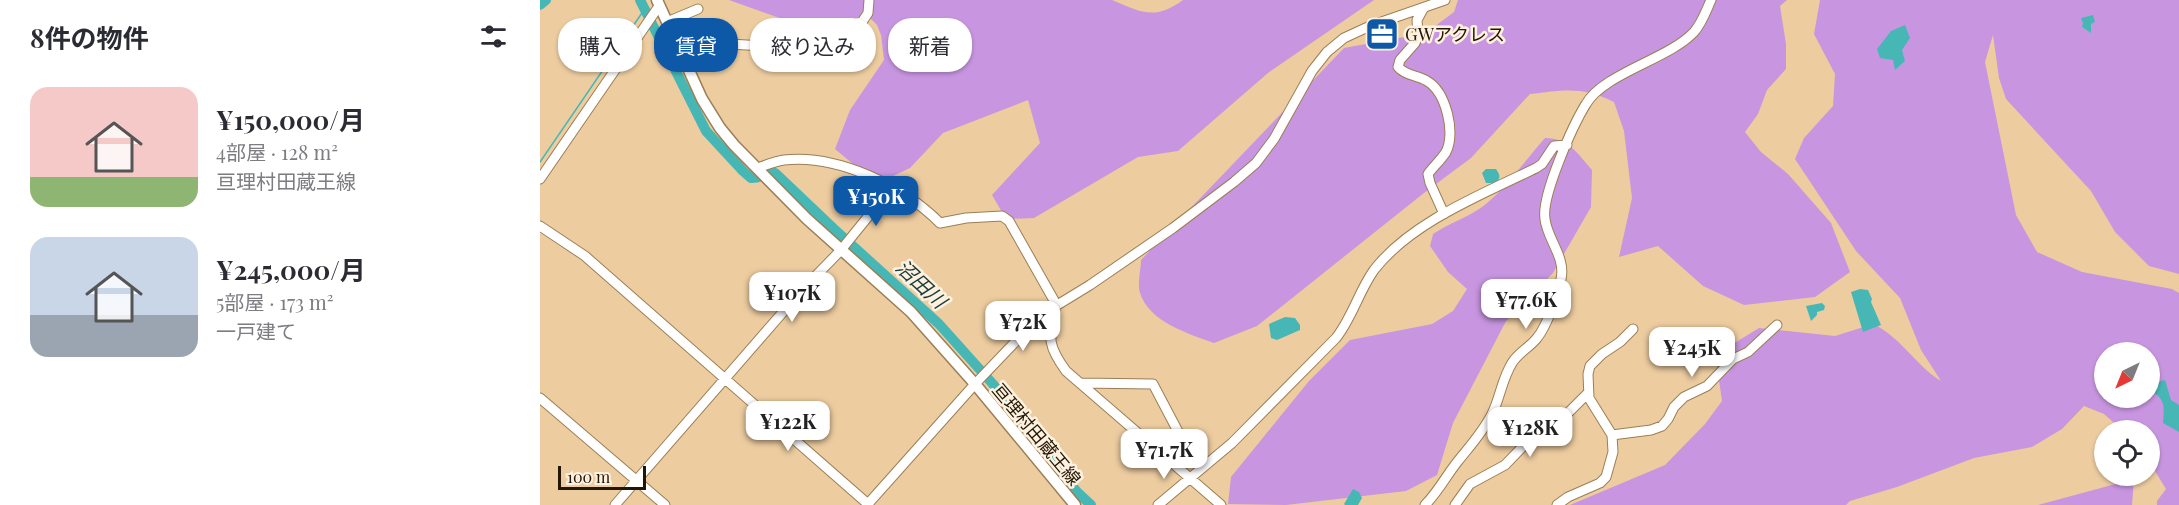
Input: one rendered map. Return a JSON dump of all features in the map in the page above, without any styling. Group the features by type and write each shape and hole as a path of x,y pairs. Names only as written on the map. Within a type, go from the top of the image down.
{"main road":[{"name":"亘理村田蔵王線","path":"658,3 665,18"},
{"name":"亘理村田蔵王線","path":"689,72 720,128 762,173 841,250 911,312 975,384 1075,505"}],"street":[{"path":"738,44 783,47 840,27 862,22 868,14 870,0"},
{"path":"540,226 585,256 868,505 1027,328 1056,304 1089,285 1173,228 1256,163 1274,138 1312,71 1326,52 1344,38 1370,26 1445,0"},
{"path":"1425,505 1485,427 1511,363 1541,332 1555,298 1562,269 1544,212 1548,193 1586,103 1600,89 1683,41 1701,23 1711,0"},
{"path":"540,179 646,27 658,3"},
{"path":"677,18 698,9"},
{"path":"1423,9 1418,20 1418,35 1415,43 1400,60 1398,67 1426,81 1436,89 1449,117 1449,144 1445,154 1428,174 1444,214"},
{"path":"1158,505 1232,443 1336,338 1375,269 1392,251 1444,214 1536,168 1542,164 1554,146 1567,145"},
{"path":"762,173 781,160 817,160 854,171 892,187 924,206 940,223 966,218 1002,216 1009,221 1056,304 1049,340 1066,371 1221,505"},
{"path":"615,505 804,288 841,250 892,187"},
{"path":"1612,435 1651,430 1662,426 1674,407 1684,397 1707,386 1733,359 1748,352 1777,325"},
{"path":"1557,505 1568,496 1600,483 1606,477 1613,452 1612,435 1588,393 1588,374 1590,366 1602,354 1620,342 1633,328"},
{"path":"1081,383 1153,384 1166,412 1201,468"},
{"path":"1455,505 1470,484 1504,465 1534,435 1557,424 1588,393"},
{"path":"540,398 665,505"}],"shaded area":[{"path":"729,0 1112,0 1140,11 1155,12 1164,11 1183,0 1374,0 1268,73 1178,151 1138,157 1034,218 1006,219 992,195 1040,143 1028,100 943,133 910,168 889,178 859,169 835,149 850,110 884,60 876,18 780,18"},
{"path":"1458,0 1787,0 1780,6 1786,44 1786,69 1767,90 1758,114 1745,132 1761,152 1788,174 1831,223 1850,272 1815,297 1744,305 1703,286 1658,246 1619,257 1632,198 1624,131 1614,102 1592,93 1573,90 1530,94 1471,158 1257,326 1214,343 1171,325 1152,312 1139,289 1141,260 1344,48 1426,33 1454,12"},
{"path":"1820,0 2179,0 2179,274 2149,266 2115,232 2091,191 2006,99 1999,78 1993,35 1985,62 2016,215 2037,252 2082,272 2172,289 2179,293 2179,505 2157,505 2157,501 2166,489 2160,479 2160,420 2111,420 2104,414 2084,406 2062,429 2032,447 1974,458 1897,487 1850,501 1846,505 1570,505 1665,465 1705,424 1722,401 1717,366 1720,352 1759,328 1835,336 1873,324 1892,336 1923,367 1941,381 1921,350 1900,298 1856,251 1795,159 1804,138 1833,106 1835,74 1814,34"},
{"path":"1545,138 1566,144 1577,152 1592,170 1591,207 1553,273 1506,321 1453,423 1437,475 1406,491 1286,505 1228,504 1231,477 1309,381 1350,340 1432,324 1453,311 1467,289 1448,272 1430,246 1433,234 1490,201"},
{"path":"2108,486 2133,486 2132,505 2038,505"}],"water":[{"path":"2093,15 2095,22 2091,24 2091,33 2082,27 2081,18"},
{"path":"1905,25 1910,38 1902,50 1905,61 1895,70 1893,60 1880,58 1877,49 1891,31"},
{"path":"1486,169 1496,169 1499,179 1496,183 1486,183 1482,173"},
{"path":"1860,289 1868,290 1881,325 1863,332 1851,292"},
{"path":"1822,303 1825,306 1824,310 1817,312 1811,321 1806,306"},
{"path":"1285,317 1295,318 1300,325 1300,330 1277,340 1271,338 1269,324"},
{"path":"2165,380 2171,400 2179,405 2179,432 2163,423 2160,381"},
{"path":"1353,489 1359,492 1362,498 1358,505 1345,505 1344,504"}],"waterway":[{"path":"540,5 546,0"},
{"name":"沼田川","path":"640,0 706,131 751,178 775,173 939,324 1000,392 1077,492 1091,505"},
{"path":"540,162 644,10"}],"place":[{"name":"GWアクレス","path":"1382,34"}]}
